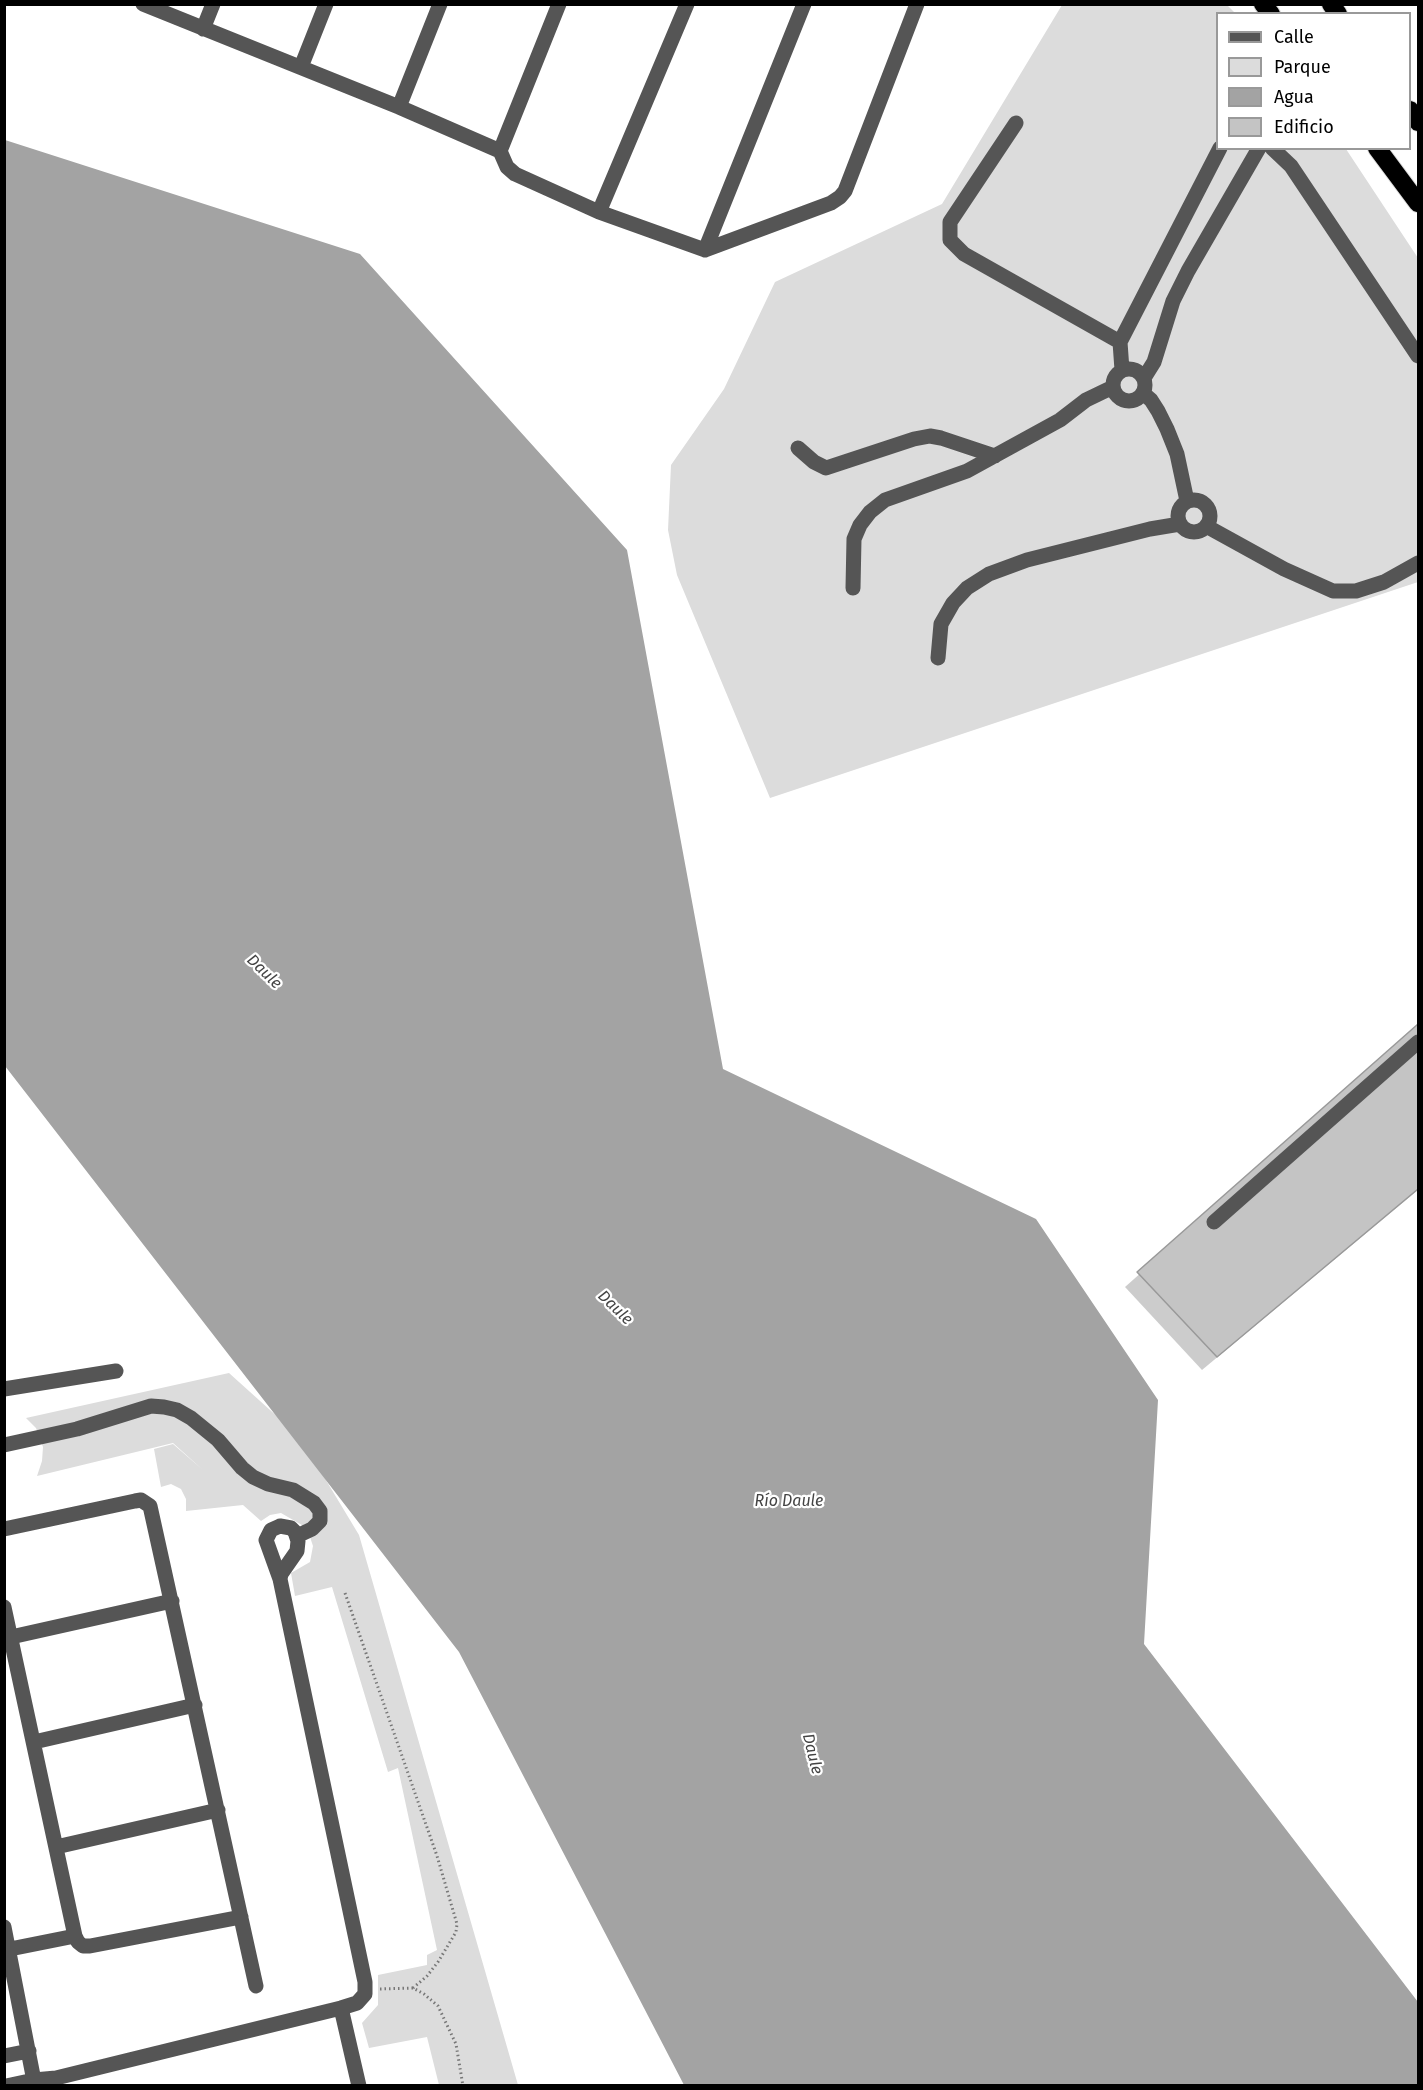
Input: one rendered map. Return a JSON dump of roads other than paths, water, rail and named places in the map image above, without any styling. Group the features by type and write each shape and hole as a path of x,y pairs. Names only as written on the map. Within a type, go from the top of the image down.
{"highway":[{"path":"1379,150 1419,203"}],"street":[{"path":"143,4 300,66 500,151 507,167 514,174 599,212 705,250 831,203 840,197 845,191 917,4"},
{"path":"203,29 213,4"},
{"path":"300,66 326,4"},
{"path":"399,107 441,4"},
{"path":"500,151 559,4"},
{"path":"599,212 687,4"},
{"path":"705,250 804,4"},
{"path":"1016,123 950,222 950,240 964,254 1120,342"},
{"path":"1122,370 1120,342 1219,150"},
{"path":"1144,378 1159,349 1173,301 1258,150"},
{"path":"1274,150 1297,175 1419,356"},
{"path":"1130,368 1139,371 1144,378 1146,386 1144,394 1137,400 1129,402 1120,399 1114,393 1115,376 1122,370 1130,368"},
{"path":"854,588 854,539 860,525 870,512 885,500 967,471 1060,420 1086,400 1113,387"},
{"path":"1144,394 1151,400 1167,429 1177,454 1187,501"},
{"path":"798,448 814,462 826,468 914,439 930,436 995,456"},
{"path":"1200,500 1205,504 1210,515 1206,526 1200,531 1192,532 1180,524 1179,510 1187,501 1200,500"},
{"path":"938,658 941,624 953,603 967,588 989,574 1027,560 1150,529 1180,524"},
{"path":"1206,526 1284,569 1333,591 1356,591 1384,582 1419,563"},
{"path":"1214,1222 1419,1042"},
{"path":"4,1389 116,1371"},
{"path":"4,1444 77,1429 151,1406 177,1410 191,1418 218,1440 242,1468 253,1477 268,1484 293,1490 314,1503 320,1510 320,1521 312,1529 297,1536"},
{"path":"4,1529 135,1501 146,1502 152,1512 256,1986"},
{"path":"6,2085 57,2082 341,2008 362,2000 366,1989 280,1579 266,1545 267,1534 275,1527 286,1526 291,1528 297,1536 297,1551 280,1579"},
{"path":"11,1637 172,1601"},
{"path":"4,1607 78,1942 84,1946 90,1946 242,1917"},
{"path":"34,1742 195,1705"},
{"path":"56,1847 218,1810"},
{"path":"4,1927 35,2083"},
{"path":"10,1950 75,1936"},
{"path":"341,2008 359,2085"},
{"path":"4,2056 29,2051"},
{"path":"29,2051 57,2082"}],"water":[{"name":"Río Daule","path":"5,140 360,254 627,550 723,1069 1036,1219 1158,1400 1144,1644 1418,2002 1418,2085 684,2085 459,1652 5,1066"}],"water label":[{"name":"Daule","path":"264,972"},
{"name":"Daule","path":"615,1308"},
{"name":"Daule","path":"812,1754"}]}
